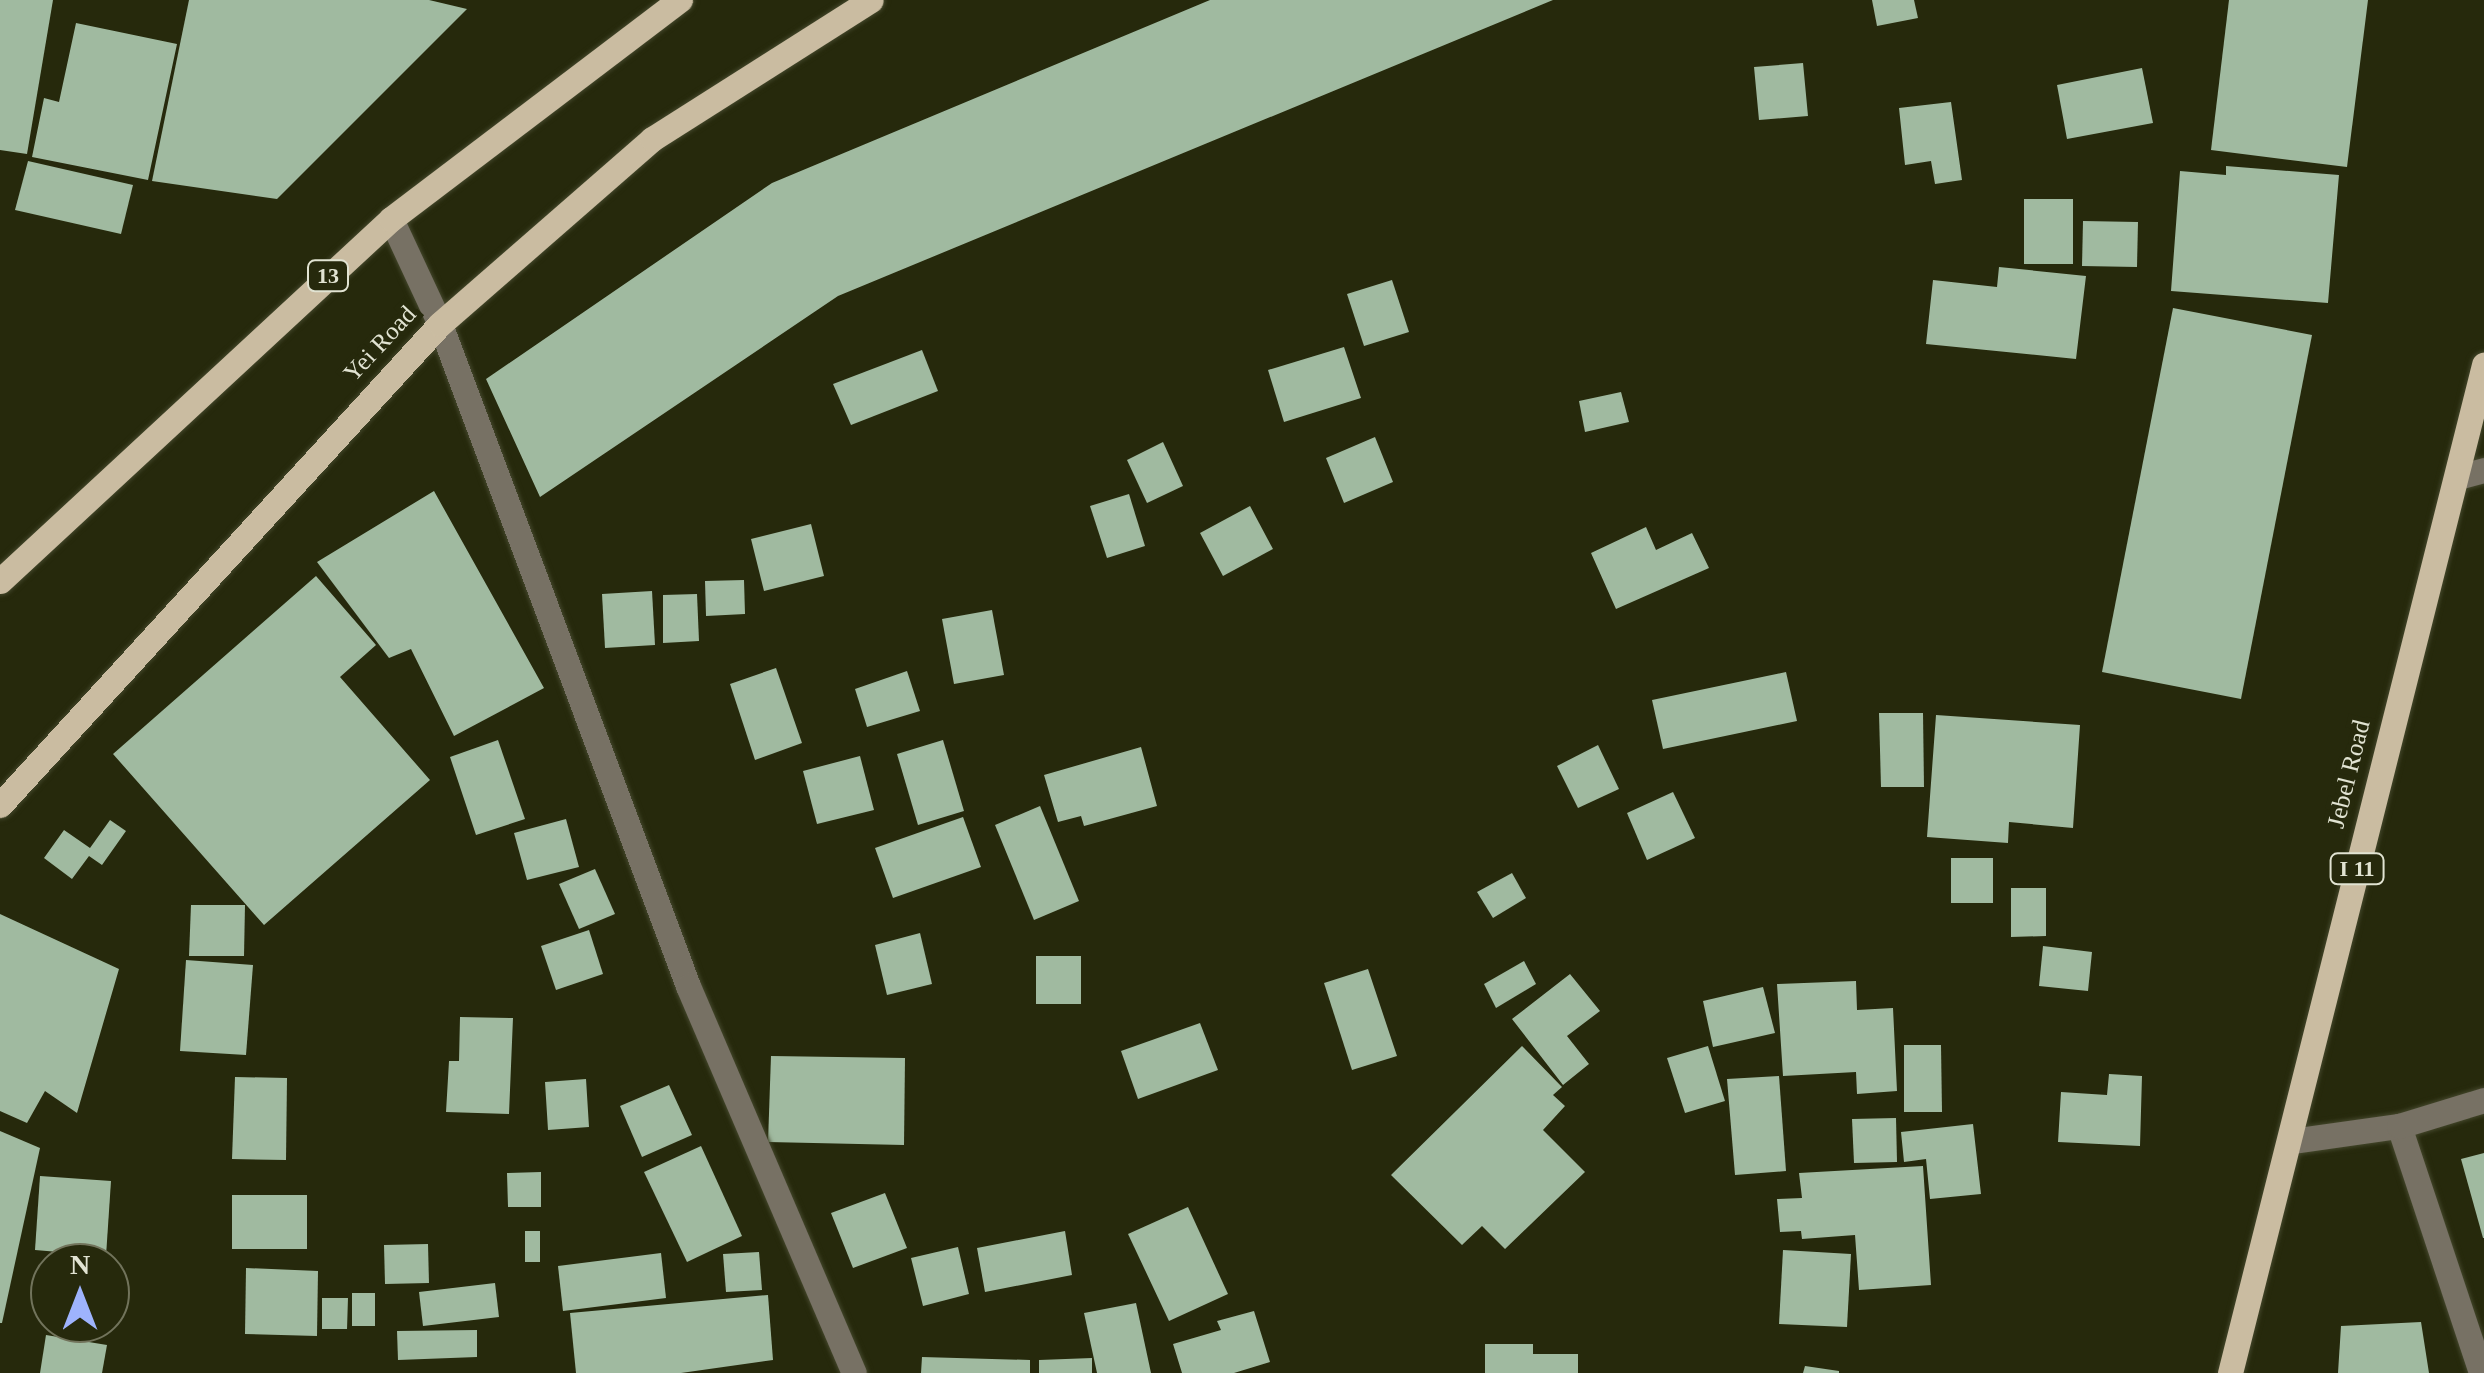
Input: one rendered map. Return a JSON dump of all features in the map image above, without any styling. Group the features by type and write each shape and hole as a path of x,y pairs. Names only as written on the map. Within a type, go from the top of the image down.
{"main road":[{"name":"13","path":"0,581 390,218 680,0"},
{"name":"Yei Road","path":"0,805 440,324 652,139 871,0"},
{"name":"Jebel Road","path":"2230,1373 2292,1141 2484,365"}],"street":[{"path":"390,218 440,324 688,986 854,1373"},
{"path":"2458,477 2484,470"},
{"path":"2292,1141 2399,1126 2484,1100"},
{"path":"2399,1126 2481,1373"}],"building":[{"path":"0,0 53,0 27,154 0,150"},
{"path":"189,0 429,0 467,9 277,199 152,181"},
{"path":"1210,0 1553,0 838,296 540,497 486,379 772,183"},
{"path":"1872,0 1914,0 1918,18 1877,26"},
{"path":"2229,0 2368,0 2347,167 2211,150"},
{"path":"76,23 177,44 148,180 32,157 44,98 59,102"},
{"path":"1803,63 1808,116 1759,120 1754,67"},
{"path":"2142,68 2153,123 2067,139 2057,85"},
{"path":"1951,102 1962,180 1935,184 1931,161 1905,165 1899,108"},
{"path":"28,161 133,185 121,234 15,210"},
{"path":"2226,166 2339,175 2328,303 2171,291 2180,171 2226,175"},
{"path":"2024,199 2073,199 2073,264 2024,264"},
{"path":"2083,221 2138,222 2137,267 2082,266"},
{"path":"1999,267 2086,276 2076,359 1926,344 1933,280 1997,287"},
{"path":"1392,280 1409,332 1364,346 1347,294"},
{"path":"2173,308 2312,335 2241,699 2102,672"},
{"path":"1344,347 1361,398 1284,422 1268,370"},
{"path":"922,350 938,391 851,425 833,384"},
{"path":"1621,392 1629,422 1585,432 1579,401"},
{"path":"1375,437 1393,482 1344,503 1326,458"},
{"path":"1163,442 1183,486 1147,503 1127,460"},
{"path":"434,491 544,688 454,736 411,649 389,658 317,562"},
{"path":"1129,494 1145,546 1107,558 1090,506"},
{"path":"1250,506 1273,549 1223,576 1200,533"},
{"path":"811,524 824,576 764,591 751,539"},
{"path":"1646,527 1656,550 1692,533 1709,568 1616,609 1591,553"},
{"path":"316,576 376,645 340,677 430,780 264,925 113,754"},
{"path":"744,580 745,614 706,616 705,581"},
{"path":"652,591 655,645 605,648 602,594"},
{"path":"697,594 699,641 663,643 663,595"},
{"path":"992,610 1004,675 954,684 942,619"},
{"path":"776,668 802,743 755,760 730,684"},
{"path":"907,671 920,711 867,727 855,689"},
{"path":"1786,672 1797,721 1663,749 1652,700"},
{"path":"1879,713 1923,713 1924,787 1881,787"},
{"path":"1936,715 2080,725 2073,828 2009,822 2008,843 1927,837"},
{"path":"498,740 525,819 476,835 450,757"},
{"path":"943,740 964,811 918,825 897,754"},
{"path":"1598,745 1619,789 1578,808 1557,766"},
{"path":"1141,747 1157,806 1084,826 1081,816 1058,822 1044,775"},
{"path":"860,756 874,810 817,824 803,771"},
{"path":"1673,792 1695,838 1647,860 1627,813"},
{"path":"1040,806 1079,901 1034,920 995,825"},
{"path":"963,817 981,867 893,898 875,848"},
{"path":"566,819 579,867 527,880 514,833"},
{"path":"110,820 126,831 102,865 89,856 72,879 44,858 64,830 90,848"},
{"path":"1951,858 1993,858 1993,903 1951,903"},
{"path":"595,869 615,914 579,929 559,884"},
{"path":"1512,873 1526,898 1493,918 1477,892"},
{"path":"2011,888 2046,888 2046,936 2011,937"},
{"path":"191,905 245,905 244,956 189,956"},
{"path":"0,914 119,969 77,1113 45,1091 27,1123 0,1111"},
{"path":"589,930 603,974 556,990 541,946"},
{"path":"920,933 932,984 887,995 875,945"},
{"path":"2043,946 2092,952 2088,991 2039,986"},
{"path":"1036,956 1081,956 1081,1004 1036,1004"},
{"path":"186,960 253,965 246,1055 180,1051"},
{"path":"1524,961 1536,984 1496,1008 1484,984"},
{"path":"1368,969 1397,1056 1352,1070 1324,983"},
{"path":"1570,974 1600,1011 1567,1036 1589,1064 1563,1085 1512,1019"},
{"path":"1856,981 1857,1010 1893,1008 1897,1091 1857,1094 1856,1072 1783,1076 1777,984"},
{"path":"1763,987 1775,1033 1713,1047 1703,1001"},
{"path":"460,1017 513,1018 509,1114 446,1112 449,1061 459,1061"},
{"path":"1200,1023 1218,1070 1138,1099 1121,1051"},
{"path":"1904,1045 1941,1045 1942,1112 1904,1112"},
{"path":"1522,1046 1562,1087 1553,1095 1565,1106 1543,1130 1585,1172 1505,1249 1482,1226 1462,1245 1391,1175"},
{"path":"1708,1046 1725,1101 1685,1113 1667,1058"},
{"path":"771,1056 905,1058 904,1145 768,1142"},
{"path":"2109,1074 2142,1076 2140,1146 2058,1142 2061,1092 2107,1095"},
{"path":"1779,1076 1786,1171 1735,1175 1727,1079"},
{"path":"235,1077 287,1078 286,1160 232,1159"},
{"path":"586,1079 589,1127 548,1130 545,1082"},
{"path":"669,1085 692,1135 642,1157 620,1106"},
{"path":"1896,1118 1897,1162 1854,1163 1852,1119"},
{"path":"1973,1124 1981,1194 1930,1199 1926,1159 1904,1162 1901,1132"},
{"path":"0,1131 40,1148 2,1323 0,1323"},
{"path":"701,1146 742,1236 687,1262 644,1172"},
{"path":"2484,1153 2484,1238 2483,1238 2461,1159"},
{"path":"1923,1166 1931,1285 1859,1290 1855,1235 1802,1239 1801,1231 1780,1232 1777,1199 1802,1198 1799,1173"},
{"path":"541,1172 541,1207 508,1207 507,1173"},
{"path":"40,1176 111,1181 107,1243 35,1243"},
{"path":"885,1193 907,1248 853,1268 831,1213"},
{"path":"232,1195 307,1195 307,1249 232,1249"},
{"path":"1188,1207 1228,1294 1169,1321 1128,1234"},
{"path":"525,1231 540,1231 540,1262 525,1262"},
{"path":"1065,1231 1072,1275 985,1292 977,1248"},
{"path":"428,1244 429,1283 385,1284 384,1245"},
{"path":"958,1247 969,1294 923,1306 911,1258"},
{"path":"1783,1250 1851,1254 1847,1327 1779,1324"},
{"path":"759,1252 762,1290 726,1292 723,1254"},
{"path":"661,1253 666,1298 563,1311 558,1266"},
{"path":"246,1268 318,1271 317,1336 245,1334"},
{"path":"495,1283 499,1317 423,1326 419,1292"},
{"path":"352,1293 375,1293 375,1326 352,1326"},
{"path":"768,1295 773,1360 681,1373 576,1373 570,1313"},
{"path":"322,1298 348,1298 347,1329 322,1329"},
{"path":"1136,1303 1151,1373 1097,1373 1084,1313"},
{"path":"1254,1311 1270,1362 1234,1373 1182,1373 1173,1344 1221,1330 1217,1321"},
{"path":"2421,1322 2429,1373 2338,1373 2341,1326"},
{"path":"477,1330 477,1357 398,1360 397,1331"},
{"path":"45,1343 107,1345 102,1373 40,1373"},
{"path":"1485,1344 1533,1344 1533,1354 1578,1354 1578,1373 1485,1373"},
{"path":"922,1357 1030,1360 1030,1373 921,1373"},
{"path":"1092,1358 1092,1373 1039,1373 1039,1360"},
{"path":"1805,1366 1839,1371 1839,1373 1803,1373"}]}
